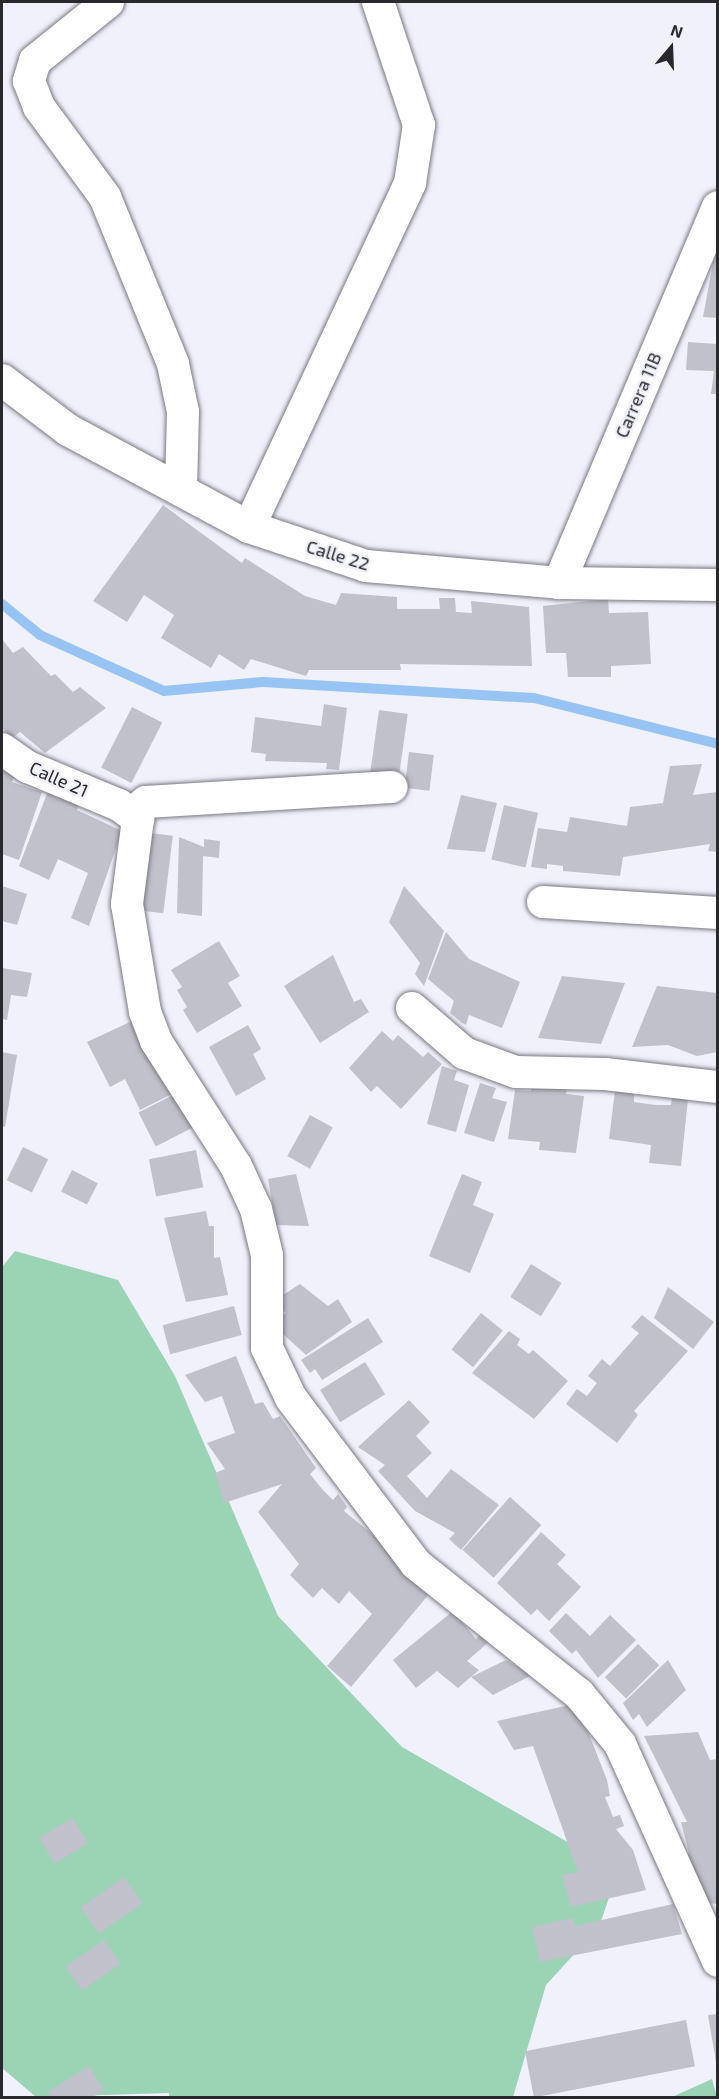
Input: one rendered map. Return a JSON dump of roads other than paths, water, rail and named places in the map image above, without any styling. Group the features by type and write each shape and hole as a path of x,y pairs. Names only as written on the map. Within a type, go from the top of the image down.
{"street":[{"path":"108,2 35,61 29,81 39,106 105,197 173,364 183,412 181,490"},
{"path":"249,527 410,183 419,125 378,2"},
{"name":"Carrera 11B","path":"559,583 717,207"},
{"name":"Calle 22","path":"2,380 68,430 249,527 366,566 559,583 717,585"},
{"name":"Calle 21","path":"2,749 28,767 125,809"},
{"path":"392,787 146,802 125,809 140,827 127,904 145,1012 156,1041 236,1166 256,1209 267,1255 267,1348 291,1398 416,1564 579,1694 620,1744 717,1961"},
{"path":"543,902 717,913"},
{"path":"411,1008 464,1053 516,1072 605,1074 717,1087"}],"waterway":[{"path":"2,604 40,635 164,691 263,682 534,698 718,744"}]}
